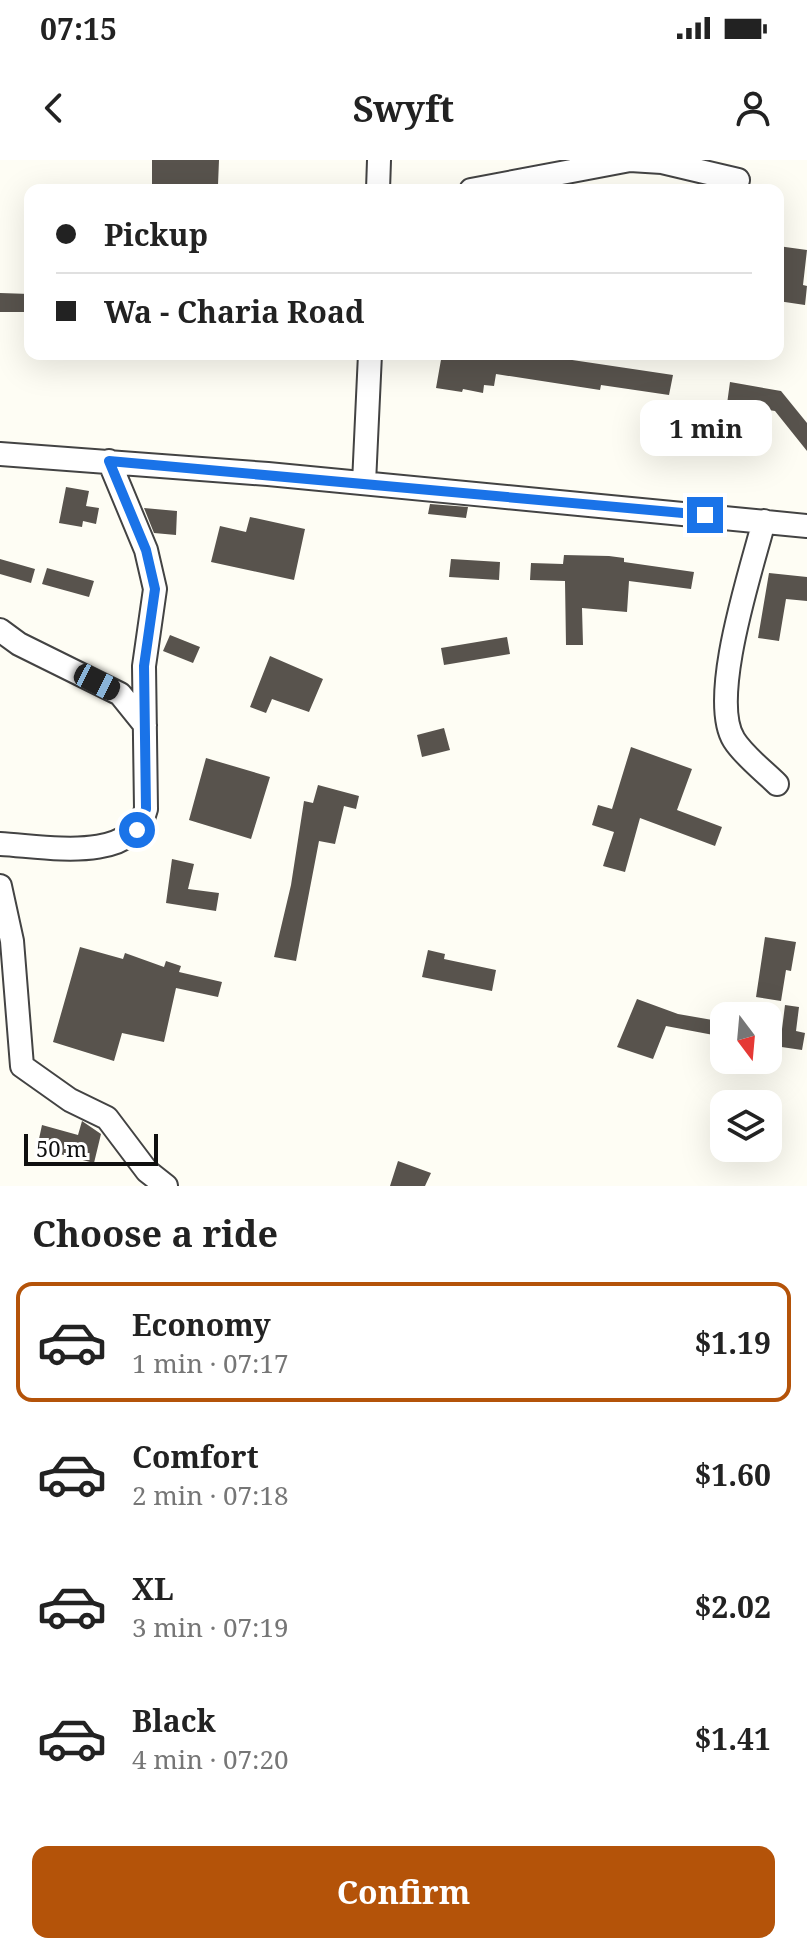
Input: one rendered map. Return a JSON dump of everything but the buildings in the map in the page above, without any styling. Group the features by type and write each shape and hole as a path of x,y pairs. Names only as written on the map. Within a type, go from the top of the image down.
{"street":[{"path":"378,184 379,160"},
{"path":"503,184 630,160 662,162 738,180"},
{"path":"364,483 370,360"},
{"path":"0,454 364,483 807,526"},
{"path":"0,844 78,848 107,845 123,841 137,830 146,809 144,666 155,589 146,550 109,461"},
{"path":"764,521 730,659 724,701 726,723 734,741 777,784"},
{"path":"0,630 19,644 120,694 145,725"},
{"path":"0,886 12,941 22,1066 70,1100 107,1118 147,1171 166,1186"}],"route":[{"path":"137,830 143,823 146,809 144,666 156,600 146,550 109,461 705,515"}]}
